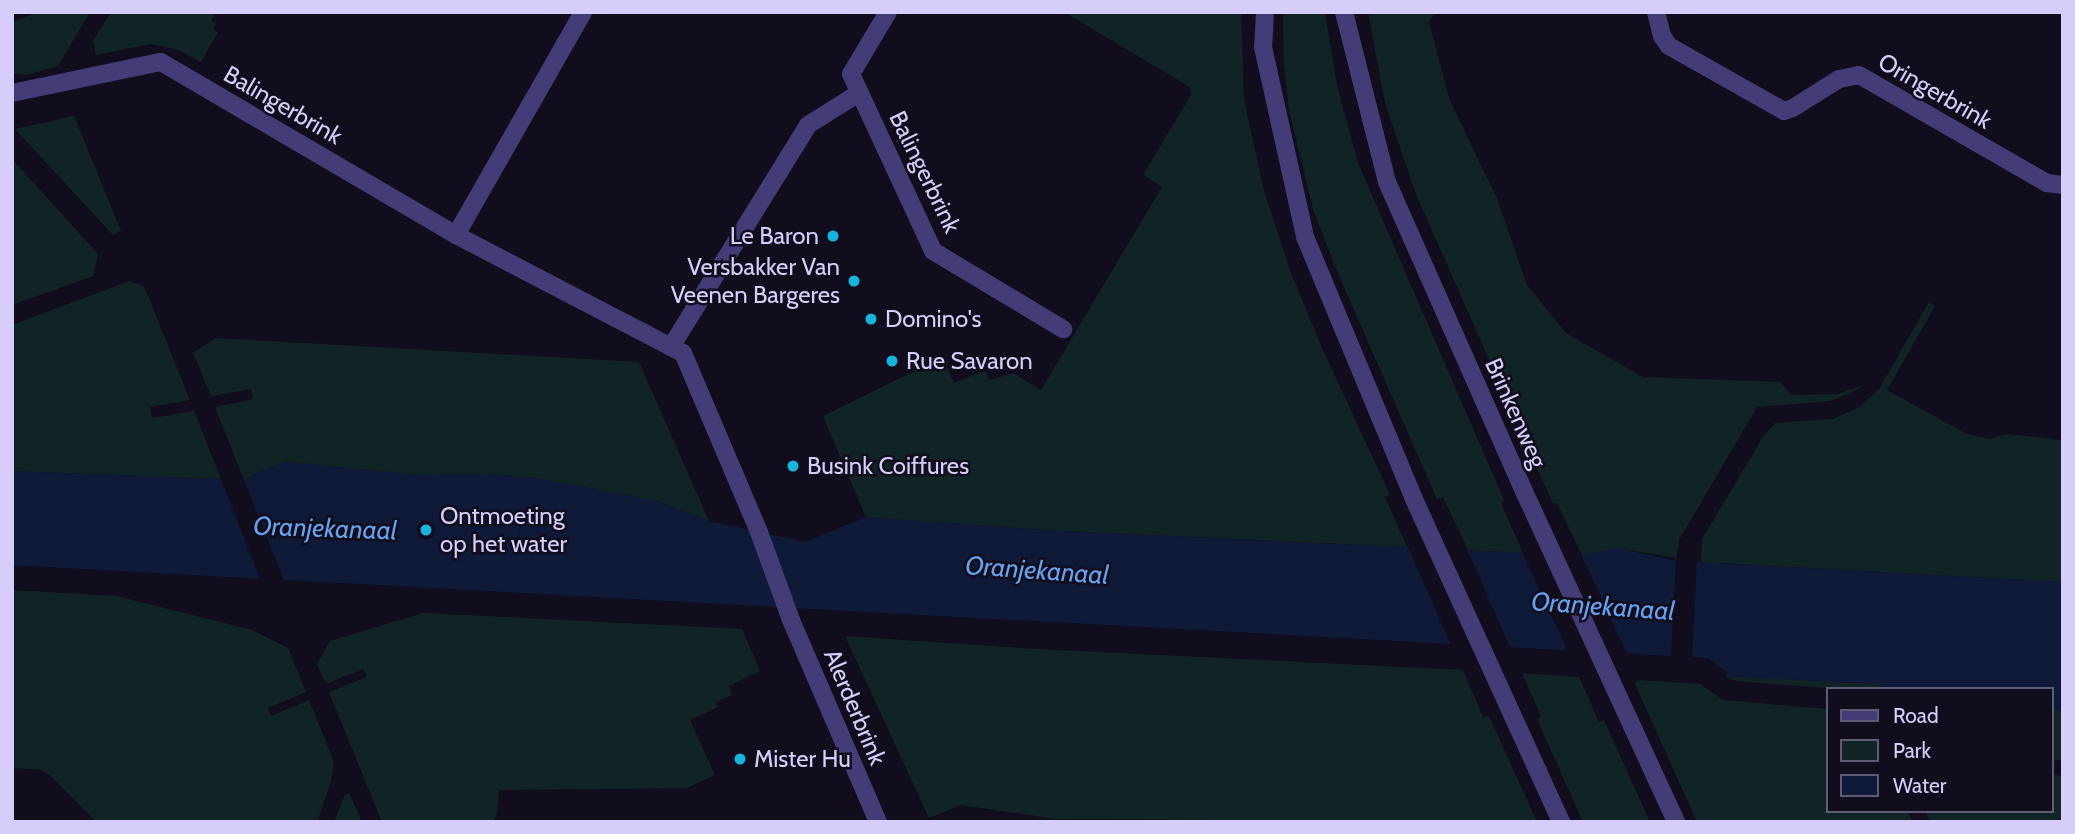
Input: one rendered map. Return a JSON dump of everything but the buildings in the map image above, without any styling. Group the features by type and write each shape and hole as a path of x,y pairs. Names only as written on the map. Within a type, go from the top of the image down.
{"street":[{"path":"456,235 583,12"},
{"name":"Balingerbrink","path":"888,12 851,74 933,250 1063,329"},
{"path":"1265,12 1263,47 1305,237 1413,497 1562,822"},
{"name":"Brinkenweg","path":"1344,12 1387,183 1676,822"},
{"name":"Oringerbrink","path":"1656,12 1662,36 1669,46 1784,111 1839,79 1859,75 2047,183 2063,185"},
{"name":"Balingerbrink","path":"12,93 161,62 456,235 683,353 760,532"},
{"name":"Balingerbrink","path":"671,347 808,125 859,93"},
{"name":"Alerderbrink","path":"760,532 788,612 878,822"}],"green space":[{"path":"39,12 90,12 58,66 27,75 12,73 12,22"},
{"path":"111,12 216,12 211,21 216,23 213,29 218,32 201,62 176,49 151,44 96,55 93,41"},
{"path":"1064,12 1241,12 1244,100 1264,191 1290,270 1322,348 1390,495 1385,497 1407,547 1045,530 866,517 823,416 945,356 948,364 946,366 954,383 985,370 990,380 1013,373 1041,390 1162,187 1143,175 1191,95 1190,87"},
{"path":"1283,12 1325,12 1337,85 1358,163 1501,493 1504,501 1501,503 1523,553 1468,550 1443,497 1437,499 1336,269 1313,209 1289,110 1284,66"},
{"path":"1368,12 1436,12 1429,22 1450,101 1496,196 1527,285 1566,333 1643,377 1781,382 1790,395 1839,394 1865,384 1830,401 1757,407 1679,540 1676,561 1675,558 1618,548 1582,555 1557,503 1553,504 1415,192 1385,103"},
{"path":"74,116 121,231 113,235 15,129"},
{"path":"12,159 98,254 93,276 12,305"},
{"path":"130,281 144,286 190,400 150,407 152,418 194,411 221,479 12,471 12,325"},
{"path":"1929,302 1935,306 1887,390 1965,433 1990,439 2007,434 2063,440 2063,582 1701,562 1702,539 1763,437 1775,423 1833,419 1860,407 1879,389"},
{"path":"216,338 639,362 709,521 657,501 536,478 489,474 418,475 288,462 267,468 244,480 215,407 253,399 251,389 211,396 193,353"},
{"path":"12,590 116,596 252,630 288,648 306,692 268,708 271,716 309,700 334,762 331,781 317,822 96,822 50,775 41,770 12,768"},
{"path":"423,613 742,629 760,671 729,686 732,695 716,702 718,707 690,720 715,775 687,788 499,790 497,814 493,822 382,822 329,692 367,677 366,673 363,669 326,684 317,664 330,641"},
{"path":"845,636 1036,649 1463,670 1483,717 1489,716 1537,822 1056,819 961,805 929,818"},
{"path":"1522,673 1579,677 1599,722 1604,720 1650,822 1583,822 1537,719 1541,716"},
{"path":"1725,676 1879,684 1884,687 1826,688 1736,681"},
{"path":"1639,680 1700,684 1723,700 1826,709 1826,813 1908,813 1913,822 1697,822 1635,684"},
{"path":"2054,709 2063,710 2063,760 2054,760"},
{"path":"2054,775 2063,776 2063,822 1930,822 1926,813 2054,813"},
{"path":"349,793 362,822 334,822 345,794"}],"water":[{"name":"Oranjekanaal","path":"288,462 418,475 489,474 536,478 657,501 709,521 805,542 866,517 1045,530 1523,553 1582,555 1618,548 1677,561 2063,582 2063,710 2054,709 2054,687 1884,687 1879,684 1725,676 1728,673 1708,658 12,565 12,471 244,480 267,468"}],"pier":[{"path":"221,479 244,480 284,580 260,579"},
{"path":"1406,543 1466,547 1512,651 1452,647"},
{"path":"1521,549 1580,552 1629,657 1569,654"},
{"path":"1676,561 1697,561 1692,658 1671,656"}],"place":[{"name":"Le Baron","path":"833,236"},
{"name":"Versbakker Van Veenen Bargeres","path":"854,281"},
{"name":"Domino's","path":"871,319"},
{"name":"Rue Savaron","path":"892,361"},
{"name":"Busink Coiffures","path":"793,466"},
{"name":"Ontmoeting op het water","path":"426,530"},
{"name":"Mister Hu","path":"740,759"}]}
